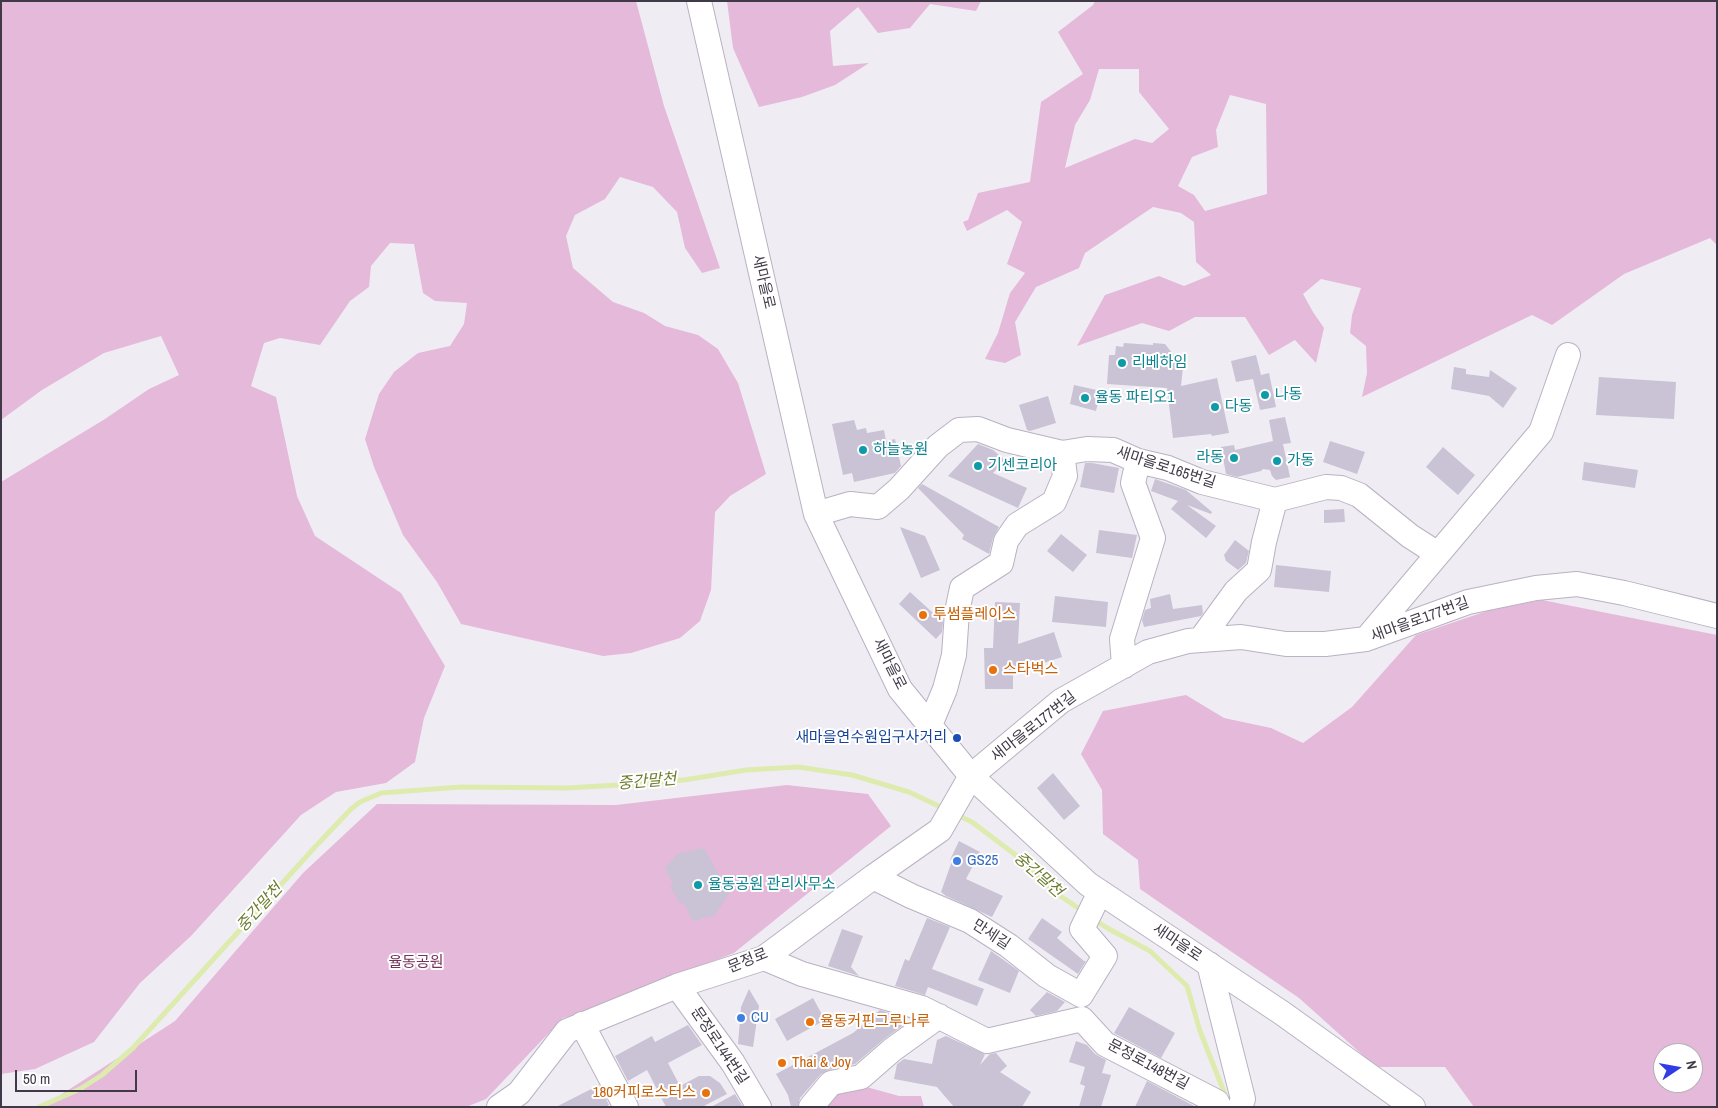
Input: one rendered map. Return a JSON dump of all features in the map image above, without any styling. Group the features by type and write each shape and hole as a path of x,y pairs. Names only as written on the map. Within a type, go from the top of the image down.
{"street":[{"name":"새마을로","path":"699,1 816,514 900,689 971,776 1088,884 1092,907 1209,964 1282,1013 1413,1107"},
{"path":"1366,639 1541,432 1568,355"},
{"name":"새마을로165번길","path":"816,514 850,504 878,507 899,490 938,446 960,430 978,429 1007,440 1062,452 1087,449 1112,450 1138,461 1168,468 1202,482 1275,500 1326,487 1341,488 1359,496 1410,536 1438,554"},
{"path":"930,724 945,689 954,655 957,612 962,588 1001,563 1006,541 1017,525 1054,502 1066,476 1062,452"},
{"path":"1124,666 1122,639 1153,538 1133,483 1138,461"},
{"path":"1201,640 1236,592 1259,570 1275,500"},
{"name":"새마을로177번길","path":"971,776 1061,701 1148,652 1188,641 1241,637 1286,644 1325,644 1366,639 1468,602 1536,588 1577,584 1624,592 1717,616"},
{"name":"문정로","path":"499,1107 519,1093 567,1031 677,986 764,958 940,830 971,776"},
{"name":"만세길","path":"873,877 911,896 970,921 1009,946 1047,976 1081,995"},
{"path":"764,958 802,974 922,1008 987,1041 1082,1019 1081,995 1105,956 1082,929 1092,907"},
{"path":"1209,964 1242,1103"},
{"name":"문정로144번길","path":"677,986 733,1062 759,1107"},
{"path":"810,1107 831,1083 861,1077 892,1050 939,1016"},
{"name":"문정로148번길","path":"1082,1019 1106,1044 1217,1102 1219,1107"},
{"path":"582,1024 626,1107"}],"green space":[{"path":"1,1 636,1 664,106 720,268 702,273 685,248 677,212 653,187 620,177 605,199 575,215 566,236 573,268 613,302 644,313 665,326 698,335 718,349 738,383 766,474 730,496 715,512 711,590 700,621 680,638 631,653 603,656 461,624 437,582 403,535 374,467 365,439 379,394 394,372 418,353 450,346 464,324 467,303 435,301 423,293 414,244 390,243 371,266 369,287 350,301 320,345 280,338 264,343 251,386 276,397 297,496 315,536 401,593 445,666 424,718 415,762 386,783 336,792 301,815 191,936 140,983 94,1042 35,1069 1,1074 1,482 105,419 149,389 179,375 161,336 104,353 42,390 1,420"},
{"path":"727,1 981,1 976,11 930,4 910,28 878,33 858,7 830,31 833,66 869,63 835,85 802,97 759,107 733,48"},
{"path":"1095,1 1717,1 1717,245 1710,238 1624,274 1552,325 1532,315 1362,397 1367,373 1366,346 1350,333 1352,315 1361,288 1321,279 1303,294 1324,328 1316,363 1295,340 1269,355 1245,317 1195,317 1169,331 1142,323 1077,346 1105,295 1159,276 1184,286 1211,275 1196,262 1194,222 1181,213 1153,207 1085,253 1079,268 1036,287 1015,322 1021,355 1005,363 985,359 998,333 1010,293 1025,273 1007,264 1022,222 1007,210 967,231 963,222 968,220 978,193 1030,182 1041,102 1083,74 1058,32 1093,5","holes":["1099,69 1139,69 1139,92 1169,129 1152,143 1135,139 1065,168 1075,125 1090,100","1230,95 1266,104 1267,194 1205,211 1194,195 1178,186 1192,157 1218,147 1216,130"]},
{"path":"1542,600 1717,635 1717,1107 1474,1107 1445,1067 1376,1067 1299,998 1140,889 1138,860 1103,834 1102,790 1081,754 1103,711 1186,695 1224,718 1271,728 1303,743 1352,707 1416,635 1490,610"},
{"name":"율동공원","path":"787,785 868,794 891,826 734,953 698,967 638,997 563,1018 486,1099 466,1107 42,1107 175,1021 303,873 377,804 616,805"},
{"path":"863,1086 899,1096 921,1096 924,1107 820,1107 839,1091"}],"building":[{"path":"1124,343 1165,344 1183,367 1181,386 1217,378 1229,433 1173,438 1167,388 1107,384 1109,355 1115,355 1116,346 1123,347"},
{"name":"나동","path":"1256,355 1261,375 1269,373 1276,407 1260,410 1253,379 1236,382 1231,361"},
{"path":"1454,367 1466,369 1466,374 1489,377 1490,370 1517,388 1503,408 1489,396 1451,389"},
{"path":"1599,377 1676,382 1674,419 1596,415"},
{"name":"율동 파티오1","path":"1074,385 1101,391 1096,411 1070,404"},
{"path":"1048,396 1056,423 1030,431 1027,430 1019,405"},
{"path":"1285,417 1291,443 1283,444 1290,477 1276,480 1270,470 1263,469 1237,477 1226,474 1221,447 1234,445 1235,450 1273,441 1269,420"},
{"name":"하늘농원","path":"854,420 857,430 866,428 867,433 884,430 886,441 895,439 901,466 895,473 854,482 852,473 843,475 832,424"},
{"path":"1330,441 1365,452 1357,474 1323,462"},
{"path":"978,444 993,450 1005,460 993,473 1027,488 1018,508 948,476"},
{"path":"1443,447 1475,475 1458,495 1426,467"},
{"path":"1584,462 1638,470 1635,488 1582,480"},
{"path":"1085,463 1119,468 1114,493 1080,487"},
{"path":"1155,479 1186,490 1212,512 1211,514 1187,505 1216,526 1206,538 1171,509 1178,501 1151,491"},
{"path":"922,484 999,527 993,538 989,554 962,539 964,535 918,488"},
{"path":"1344,509 1345,522 1324,523 1324,510"},
{"path":"900,527 925,536 940,570 921,578"},
{"path":"1099,530 1137,535 1132,558 1096,553"},
{"path":"1061,534 1087,555 1073,572 1047,551"},
{"path":"1235,540 1249,551 1246,563 1238,570 1226,561 1224,555"},
{"path":"1276,565 1331,571 1329,592 1274,587"},
{"name":"투썸플레이스","path":"910,592 943,622 942,632 936,639 899,604"},
{"path":"1170,594 1173,609 1202,605 1203,613 1201,616 1144,627 1142,620 1145,610 1151,608 1150,599"},
{"path":"1055,596 1108,602 1106,627 1052,622"},
{"path":"995,602 1020,603 1018,644 1054,632 1062,657 1013,673 1013,689 985,689 984,648 993,648"},
{"path":"1053,773 1080,806 1064,820 1037,788"},
{"path":"959,841 980,852 966,879 1003,896 992,917 941,892 952,861 950,860"},
{"name":"율동공원 관리사무소","path":"704,848 729,894 715,915 693,921 683,902 680,904 670,886 673,884 665,868 679,853"},
{"path":"927,918 950,927 932,969 984,989 977,1006 928,987 925,995 895,986 905,959 909,961"},
{"path":"1042,918 1062,932 1057,938 1086,961 1078,974 1028,939"},
{"path":"842,929 863,936 851,967 859,976 828,966"},
{"path":"991,951 1019,971 1010,993 978,980"},
{"path":"749,989 759,1006 753,1047 738,1044 741,1007"},
{"path":"1047,992 1065,1002 1057,1011 1036,1016 1030,1010"},
{"path":"813,998 825,1020 787,1041 775,1019"},
{"path":"1129,1007 1175,1033 1161,1058 1114,1033"},
{"path":"880,1010 892,1014 902,1026 855,1064 828,1070 821,1074 800,1098 798,1107 791,1107 788,1095 776,1074 853,1033"},
{"path":"688,1025 702,1045 668,1063 680,1086 699,1076 710,1076 720,1083 727,1094 702,1107 666,1107 647,1070 628,1081 615,1056 652,1036 655,1042"},
{"path":"946,1036 985,1054 980,1065 990,1054 996,1053 1007,1066 1000,1072 1031,1092 1022,1107 954,1107 937,1087 894,1079 897,1064 904,1059 932,1064 937,1040"},
{"path":"1076,1041 1087,1045 1095,1054 1106,1060 1102,1073 1111,1075 1101,1107 1079,1107 1085,1086 1080,1084 1085,1067 1069,1062"},
{"path":"1147,1081 1196,1107 1135,1107"},
{"path":"599,1085 609,1105 606,1107 556,1107"},
{"path":"735,1094 743,1107 711,1107"}],"waterway":[{"name":"중간말천","path":"39,1107 80,1089 102,1075 133,1048 351,809 360,802 381,793 461,787 567,788 636,784 684,780 746,770 798,767 852,775 909,792 945,809"},
{"name":"중간말천","path":"957,815 972,822 1017,856 1053,891 1084,912"},
{"name":"중간말천","path":"1093,919 1150,951 1187,986 1200,1031 1226,1097"}],"place":[{"name":"리베하임","path":"1122,363"},
{"name":"나동","path":"1265,395"},
{"name":"율동 파티오1","path":"1085,398"},
{"name":"다동","path":"1215,407"},
{"name":"하늘농원","path":"863,450"},
{"name":"라동","path":"1234,458"},
{"name":"가동","path":"1277,461"},
{"name":"기센코리아","path":"978,466"},
{"name":"투썸플레이스","path":"923,615"},
{"name":"스타벅스","path":"993,670"},
{"name":"새마을연수원입구사거리","path":"957,738"},
{"name":"GS25","path":"957,861"},
{"name":"율동공원 관리사무소","path":"698,885"},
{"name":"CU","path":"741,1018"},
{"name":"율동커핀그루나루","path":"810,1022"},
{"name":"Thai & Joy","path":"782,1063"},
{"name":"180커피로스터스","path":"706,1093"}]}
